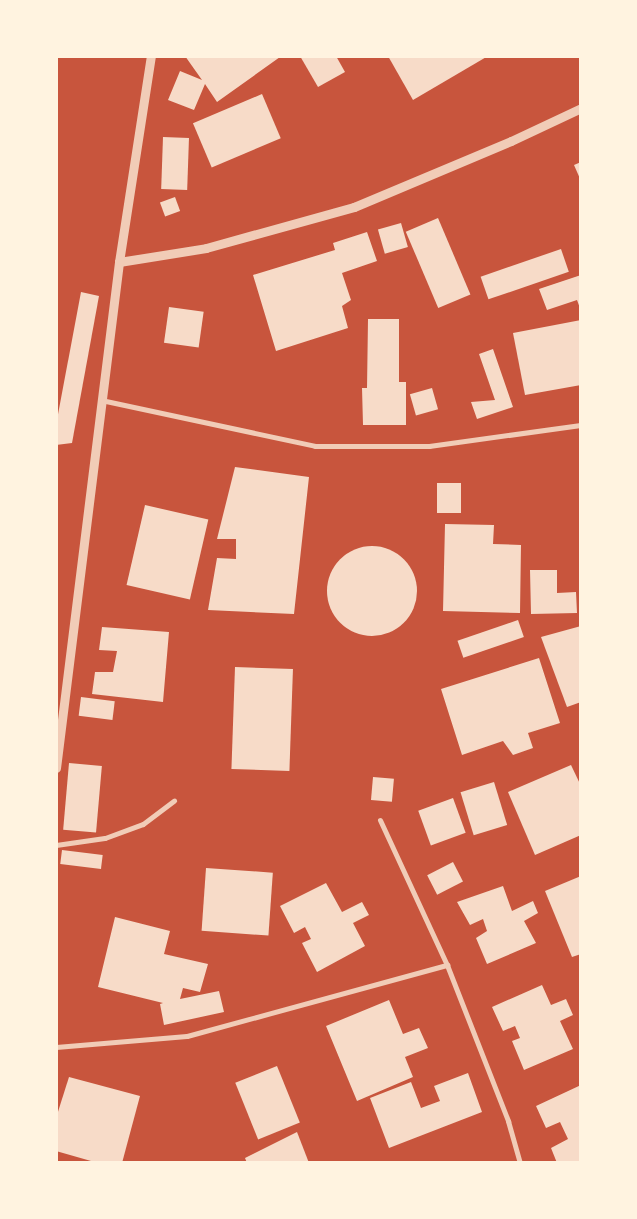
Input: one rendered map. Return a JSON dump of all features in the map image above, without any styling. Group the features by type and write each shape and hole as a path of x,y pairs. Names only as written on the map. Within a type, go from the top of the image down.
{"street":[{"path":"56,768 101,400 151,56"},
{"path":"120,262 206,248 354,207 511,142 581,108"},
{"path":"101,400 315,446 429,446 581,426"},
{"path":"56,845 105,838 143,824 174,801"},
{"path":"380,820 447,966 508,1121 520,1163"},
{"path":"56,1047 187,1036 447,966"}],"building":[{"path":"185,56 280,57 217,102 205,84 194,110 168,100 180,71 202,80"},
{"path":"300,56 336,56 345,72 318,87"},
{"path":"388,56 488,56 413,100"},
{"path":"262,94 281,138 212,167 193,123"},
{"path":"163,137 189,138 187,190 161,189"},
{"path":"581,162 581,181 574,165"},
{"path":"175,197 180,211 165,217 160,202"},
{"path":"438,218 470,294 438,308 406,232"},
{"path":"401,223 408,247 385,254 378,230"},
{"path":"367,232 377,261 342,273 351,300 342,306 348,328 276,351 253,275 335,250 333,243"},
{"path":"561,249 569,272 488,299 481,277"},
{"path":"581,275 581,311 577,300 547,310 539,289"},
{"path":"81,292 99,296 72,443 56,445 56,425"},
{"path":"169,307 204,312 199,348 164,343"},
{"path":"368,319 399,319 399,382 406,382 406,425 363,425 362,388 367,388"},
{"path":"581,320 581,385 525,395 513,333"},
{"path":"493,349 513,407 477,419 471,402 495,400 479,354"},
{"path":"432,388 438,409 416,415 410,394"},
{"path":"235,467 309,477 294,614 208,610 217,558 236,559 236,539 217,539"},
{"path":"437,483 461,483 461,513 437,513"},
{"path":"145,505 208,520 190,600 127,585"},
{"path":"445,524 494,525 493,544 521,545 520,613 443,611"},
{"path":"372,546 389,550 404,559 413,574 417,591 413,608 404,623 389,632 372,636 355,632 340,623 331,608 327,591 331,574 340,559 355,550"},
{"path":"530,570 557,570 557,593 576,592 577,613 531,614"},
{"path":"518,620 524,637 463,658 457,641"},
{"path":"581,626 581,702 567,707 541,637"},
{"path":"102,627 169,632 163,702 92,694 95,672 113,672 117,651 99,650"},
{"path":"539,658 560,723 528,733 533,748 513,755 503,741 462,755 441,689"},
{"path":"235,667 293,669 289,771 231,769"},
{"path":"81,697 115,701 112,720 79,716"},
{"path":"69,763 102,766 96,833 63,830"},
{"path":"571,765 581,786 581,835 535,855 508,792"},
{"path":"373,777 394,779 392,802 371,800"},
{"path":"494,782 507,825 474,835 461,792"},
{"path":"453,798 466,833 431,845 418,811"},
{"path":"62,850 103,855 101,869 60,864"},
{"path":"453,862 463,882 437,895 427,875"},
{"path":"206,868 273,873 268,936 202,931"},
{"path":"581,876 581,954 572,957 545,891"},
{"path":"326,883 342,912 362,902 369,915 353,923 365,946 317,972 302,943 311,939 305,927 294,933 280,906"},
{"path":"503,886 512,911 533,901 538,913 524,921 536,943 487,964 476,938 487,931 483,919 470,925 457,902"},
{"path":"115,917 170,931 164,954 208,964 200,992 183,988 180,999 219,991 224,1012 164,1025 160,1004 163,1003 98,987"},
{"path":"542,985 551,1005 566,999 573,1015 560,1021 573,1049 524,1070 512,1041 520,1038 515,1026 503,1031 492,1007"},
{"path":"389,1000 403,1034 419,1028 428,1048 405,1057 413,1077 357,1101 326,1026"},
{"path":"277,1066 300,1123 258,1139 235,1083"},
{"path":"468,1073 482,1112 389,1148 370,1098 411,1082 421,1108 440,1101 434,1086"},
{"path":"69,1077 140,1096 122,1163 98,1163 56,1151 56,1118"},
{"path":"581,1085 581,1163 557,1163 551,1148 568,1139 560,1122 546,1128 536,1106"},
{"path":"297,1132 309,1163 247,1163 245,1158"}]}
